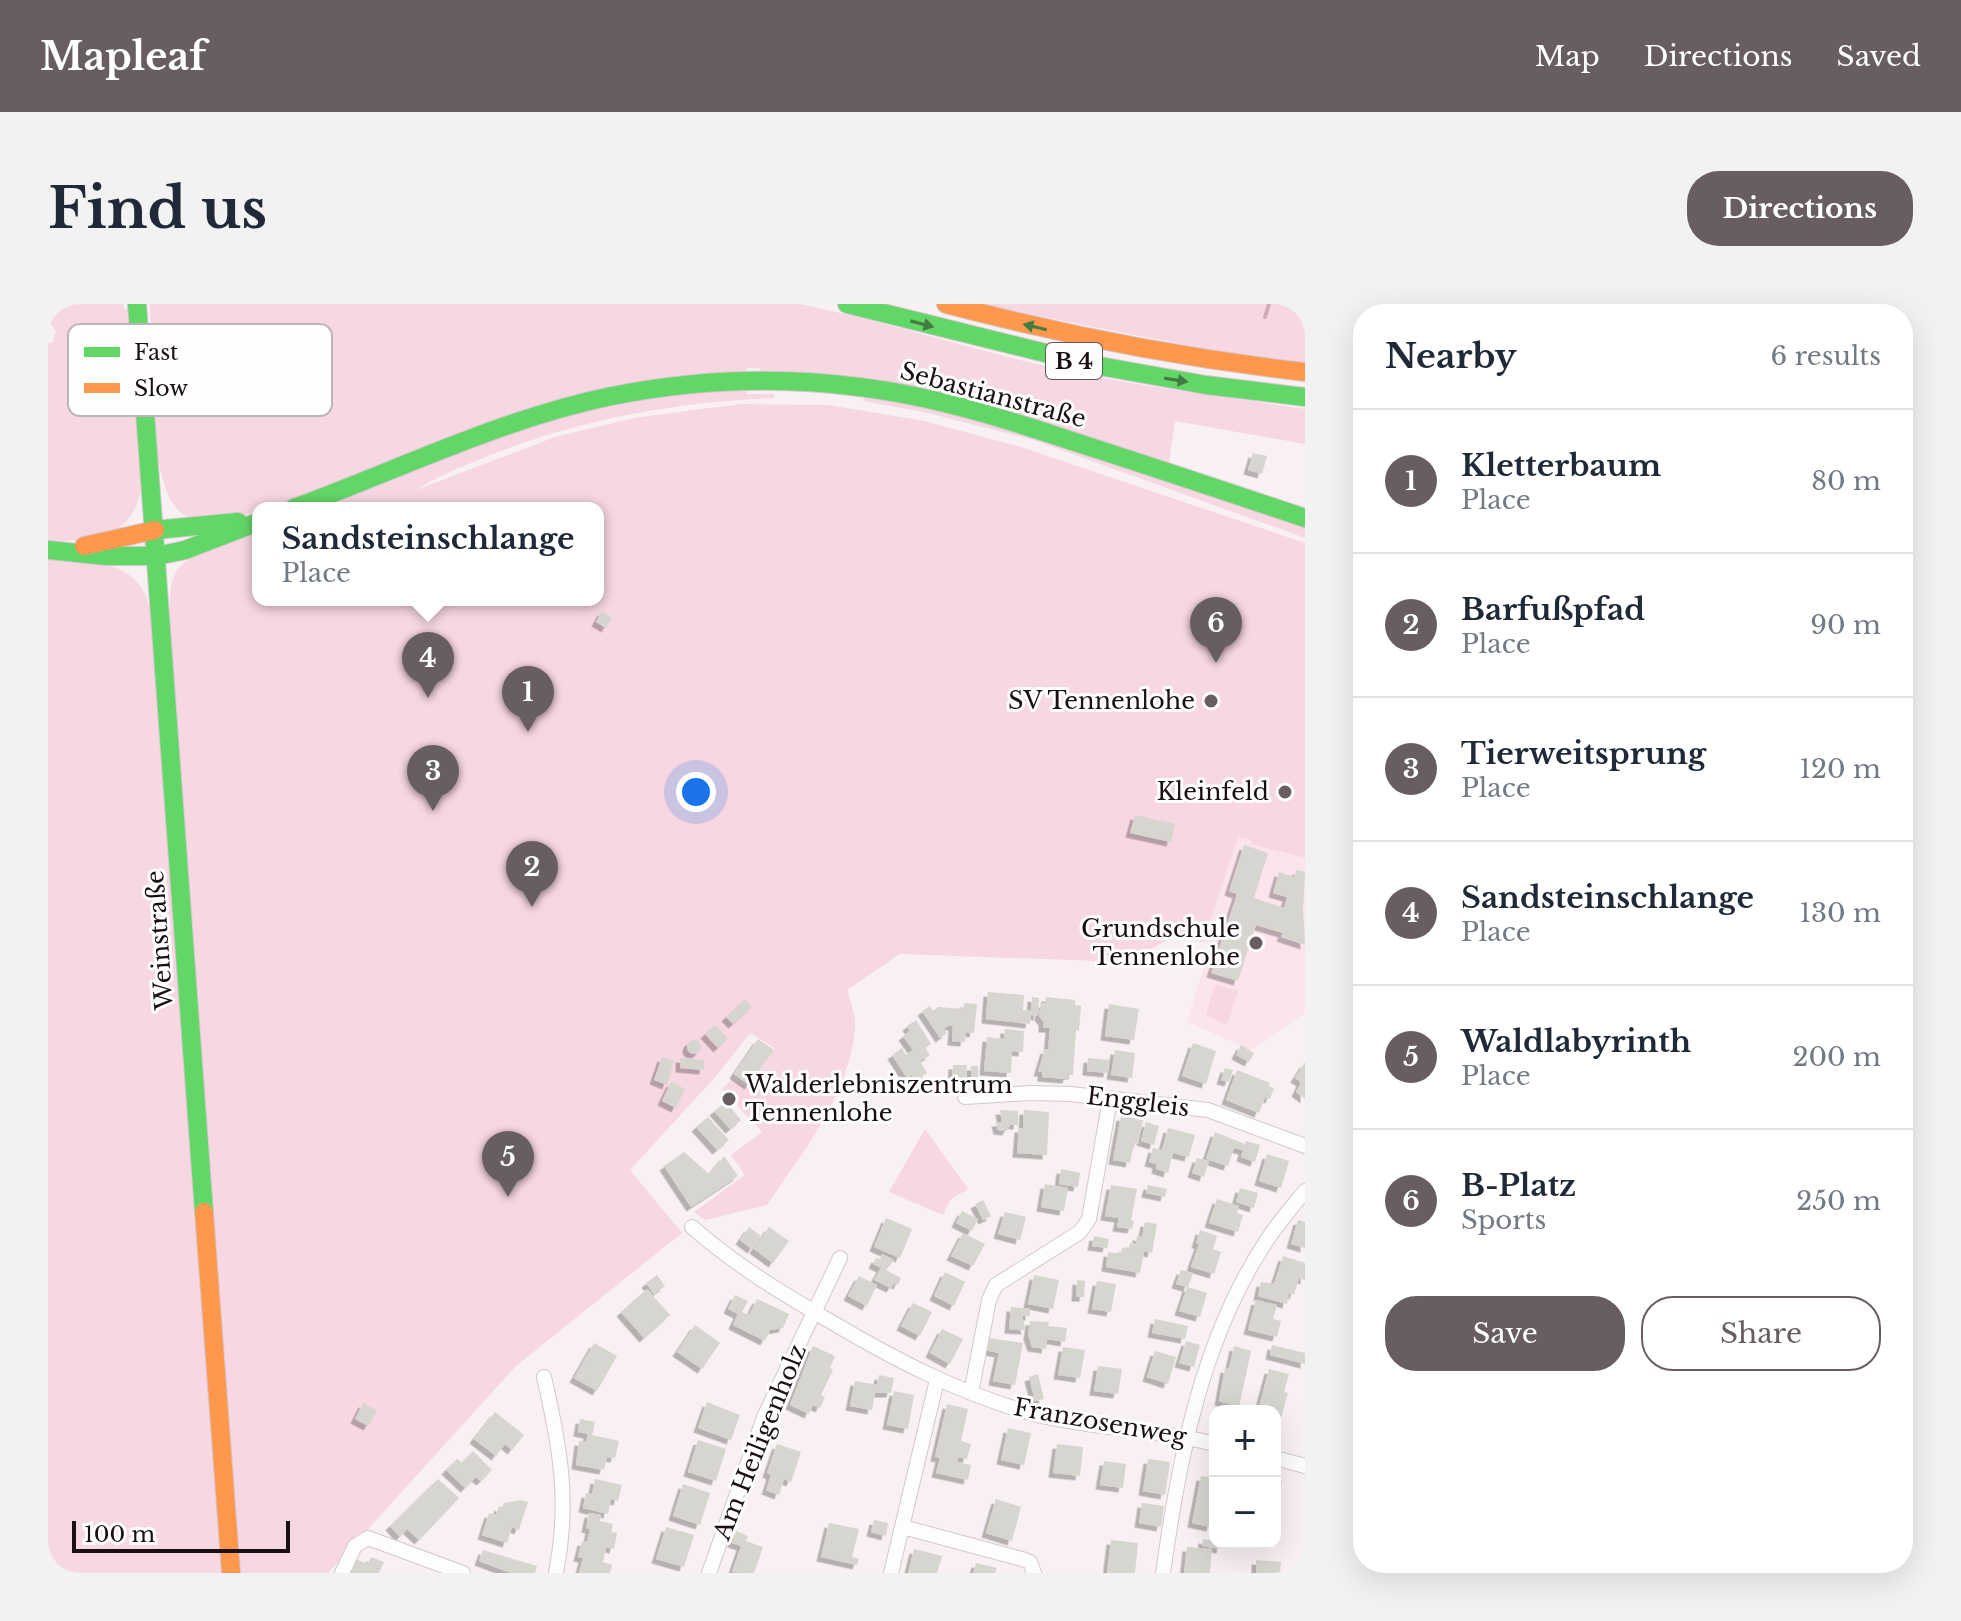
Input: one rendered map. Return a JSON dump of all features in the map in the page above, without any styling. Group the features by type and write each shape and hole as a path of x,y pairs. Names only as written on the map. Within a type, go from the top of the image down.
{"main road":[{"name":"Weinstraße","path":"137,304 139,324"},
{"name":"B 4","path":"847,304 1094,365 1206,385 1305,397"},
{"name":"B 4","path":"946,304 1039,328 1120,344 1305,372"},
{"name":"Sebastianstraße","path":"310,502 493,431 568,407 683,385 755,381 860,387 953,404 1305,518"},
{"name":"Weinstraße","path":"146,416 231,1573"},
{"path":"48,550 88,545 155,530 252,521"},
{"path":"48,550 106,556 157,556 185,550 252,522"}],"street":[{"name":"Enggleis","path":"965,1097 1041,1093 1217,1112 1305,1146"},
{"path":"971,1393 989,1300 996,1285 1080,1232 1089,1219 1110,1099"},
{"path":"1163,1573 1187,1437 1213,1347 1226,1315 1268,1238 1305,1191"},
{"name":"Franzosenweg","path":"692,1227 728,1258 814,1311 937,1380 1036,1415 1209,1442"},
{"path":"814,1311 840,1258"},
{"name":"Am Heiligenholz","path":"709,1573 764,1417 814,1311"},
{"path":"544,1377 563,1479 564,1513 556,1573"},
{"path":"891,1573 937,1380"},
{"path":"1281,1460 1305,1466"},
{"path":"903,1527 1022,1559 1030,1562 1034,1573"},
{"path":"342,1573 355,1546 368,1538 463,1573"}],"shaded area":[{"path":"48,304 123,304 124,309 129,309 130,324 68,324 68,416 136,416 141,490 136,507 118,528 93,538 48,542 48,343 52,343 56,331 48,321"},
{"path":"150,304 800,304 1077,373 1305,409 1305,444 1175,421 1169,462 990,407 764,374 759,368 747,368 745,374 696,376 289,502 252,502 252,513 203,521 186,516 173,503 163,481 153,416 332,416 332,324 150,324"},
{"path":"977,304 1305,304 1305,364 1237,355"},
{"path":"747,389 747,394 774,394 774,398 664,408 593,422 488,456 416,490 555,437 634,418 740,404 828,405 924,421 1021,447 1305,543 1305,858 1251,844 1251,840 1238,837 1203,942 1175,936 1127,962 900,954 847,990 855,1027 844,1076 823,1121 767,1205 705,1220 694,1212 745,1175 731,1155 762,1132 722,1089 732,1079 748,1088 775,1048 750,1033 717,1075 630,1170 682,1233 516,1366 328,1573 240,1573 170,624 170,592 175,574 200,552 252,530 252,606 604,606 604,502 332,502 512,433 568,415 657,397"},
{"path":"864,395 964,415 1305,526 1305,538 1034,440 928,413 863,401"},
{"path":"48,558 96,563 124,571 144,591 150,608 224,1573 48,1573"},
{"name":"Grundschule Tennenlohe","path":"1238,836 1252,840 1251,844 1305,858 1305,1013 1251,1050 1187,1022 1211,945 1203,942"},
{"path":"1215,984 1238,991 1229,1021 1225,1024 1206,1015"},
{"path":"925,1129 968,1189 951,1199 943,1215 889,1192"}],"building":[{"path":"1253,453 1267,456 1262,474 1248,470"},
{"path":"602,611 612,618 606,628 596,622"},
{"path":"1135,815 1175,824 1171,842 1130,833"},
{"path":"1244,845 1268,853 1254,898 1284,908 1287,897 1273,893 1279,872 1294,877 1297,870 1305,872 1305,945 1281,937 1283,933 1256,925 1238,981 1211,973 1237,894 1229,891"},
{"path":"988,992 1024,995 1023,1010 1031,1011 1032,997 1039,998 1038,1016 1031,1015 1030,1024 986,1019"},
{"path":"1046,997 1075,1000 1075,1005 1081,1006 1073,1075 1068,1075 1067,1079 1042,1077 1042,1072 1038,1072 1045,1049 1048,1050 1050,1028 1043,1028 1039,1016 1041,1003 1045,1003"},
{"path":"745,999 752,1007 733,1024 726,1017"},
{"path":"964,1003 977,1004 974,1033 966,1032 965,1042 952,1041 953,1026 944,1029 947,1033 940,1038 922,1011 930,1006 933,1011 938,1007 964,1009"},
{"path":"1109,1004 1139,1009 1134,1040 1105,1036"},
{"path":"916,1020 931,1044 925,1048 930,1055 920,1061 927,1073 916,1080 912,1075 907,1078 892,1055 902,1048 906,1055 913,1050 903,1036 910,1031 907,1026"},
{"path":"715,1025 728,1038 718,1048 705,1034"},
{"path":"1005,1029 1024,1031 1023,1052 1012,1051 1011,1073 984,1071 987,1037 1004,1039"},
{"path":"758,1039 774,1050 749,1085 734,1074"},
{"path":"694,1040 701,1047 694,1054 687,1047"},
{"path":"1193,1043 1216,1051 1206,1084 1182,1076"},
{"path":"1241,1045 1254,1053 1249,1062 1236,1055"},
{"path":"1115,1050 1135,1053 1132,1078 1111,1075"},
{"path":"662,1057 674,1061 667,1085 654,1080"},
{"path":"680,1058 704,1060 704,1070 680,1068"},
{"path":"1088,1058 1109,1060 1108,1073 1087,1071"},
{"path":"1305,1062 1305,1099 1296,1092 1301,1082 1295,1078"},
{"path":"953,1065 967,1065 966,1080 952,1080"},
{"path":"971,1066 978,1066 978,1081 971,1081"},
{"path":"1225,1068 1233,1070 1229,1082 1221,1080"},
{"path":"1237,1070 1270,1083 1268,1086 1274,1088 1270,1099 1265,1097 1259,1113 1226,1100"},
{"path":"671,1082 685,1089 676,1108 662,1101"},
{"path":"726,1102 741,1120 730,1129 714,1111"},
{"path":"1000,1110 1018,1111 1018,1125 1010,1125 1007,1131 998,1130 996,1122 1002,1122"},
{"path":"1024,1110 1049,1112 1047,1155 1017,1153"},
{"path":"1121,1116 1143,1120 1130,1163 1113,1160"},
{"path":"708,1117 729,1140 717,1150 696,1127"},
{"path":"1146,1122 1159,1126 1154,1145 1141,1141"},
{"path":"1168,1128 1195,1135 1189,1157 1173,1153 1168,1173 1156,1169 1157,1164 1149,1162 1153,1148 1162,1150"},
{"path":"1215,1132 1245,1144 1246,1141 1260,1145 1255,1162 1241,1157 1243,1150 1234,1148 1228,1166 1206,1159"},
{"path":"684,1152 709,1174 724,1156 738,1176 691,1207 664,1166"},
{"path":"1267,1154 1289,1161 1281,1188 1259,1181"},
{"path":"1197,1158 1209,1161 1204,1177 1192,1173"},
{"path":"1061,1169 1080,1173 1078,1187 1059,1184"},
{"path":"1045,1184 1068,1188 1064,1211 1041,1207"},
{"path":"1111,1185 1137,1189 1132,1229 1117,1227 1119,1218 1105,1216"},
{"path":"1148,1185 1167,1189 1165,1197 1146,1193"},
{"path":"1240,1188 1258,1193 1254,1208 1236,1202"},
{"path":"1217,1199 1239,1206 1237,1213 1243,1215 1238,1232 1209,1223"},
{"path":"983,1200 991,1216 983,1220 975,1204"},
{"path":"962,1211 978,1219 972,1231 956,1223"},
{"path":"1005,1212 1026,1217 1020,1240 998,1234"},
{"path":"886,1218 912,1229 900,1258 874,1247"},
{"path":"1298,1220 1305,1222 1305,1248 1291,1244"},
{"path":"1145,1222 1157,1224 1152,1253 1144,1251 1140,1273 1106,1267 1108,1252 1121,1254 1122,1248 1129,1249 1130,1243 1136,1244 1137,1236 1142,1237"},
{"path":"749,1227 761,1236 752,1249 740,1240"},
{"path":"769,1227 789,1241 773,1263 754,1249"},
{"path":"1200,1230 1217,1236 1213,1249 1221,1252 1214,1274 1191,1267"},
{"path":"963,1233 985,1244 973,1266 951,1256"},
{"path":"1094,1236 1109,1239 1107,1248 1092,1246"},
{"path":"882,1254 894,1260 886,1270 901,1278 898,1285 894,1283 891,1288 874,1280 881,1268 873,1264 876,1258 880,1260"},
{"path":"1283,1256 1305,1263 1305,1280 1299,1278 1294,1295 1289,1293 1287,1304 1258,1296 1261,1282 1274,1284"},
{"path":"1181,1270 1193,1273 1188,1287 1207,1293 1200,1317 1179,1311 1187,1287 1176,1284"},
{"path":"945,1272 965,1282 954,1306 934,1296"},
{"path":"657,1275 665,1286 654,1294 646,1283"},
{"path":"1034,1275 1059,1280 1053,1309 1028,1304"},
{"path":"859,1276 877,1285 867,1306 848,1296"},
{"path":"1077,1280 1085,1281 1084,1297 1076,1297"},
{"path":"1097,1281 1116,1284 1111,1312 1092,1309"},
{"path":"647,1289 670,1315 644,1338 621,1312"},
{"path":"735,1295 748,1301 742,1312 749,1315 757,1299 789,1314 783,1328 770,1330 765,1341 733,1325 738,1314 728,1309"},
{"path":"1256,1300 1277,1305 1273,1319 1281,1321 1277,1337 1248,1330"},
{"path":"913,1303 932,1312 920,1336 901,1326"},
{"path":"1011,1307 1030,1309 1030,1316 1022,1316 1026,1330 1009,1329"},
{"path":"1155,1319 1188,1326 1185,1339 1152,1333"},
{"path":"1030,1321 1049,1322 1048,1326 1067,1328 1065,1342 1047,1339 1046,1349 1032,1347 1028,1335"},
{"path":"695,1325 720,1343 702,1369 677,1352"},
{"path":"942,1329 963,1339 950,1364 930,1353"},
{"path":"988,1338 1023,1343 1015,1385 993,1381 999,1353 985,1350"},
{"path":"1186,1341 1200,1345 1194,1367 1179,1363"},
{"path":"594,1343 617,1356 597,1391 574,1378"},
{"path":"1272,1345 1305,1353 1305,1364 1270,1355"},
{"path":"813,1346 835,1356 830,1368 833,1370 821,1395 825,1397 820,1408 813,1405 809,1414 790,1405"},
{"path":"1234,1346 1251,1351 1239,1405 1219,1401 1225,1368 1229,1369"},
{"path":"1063,1347 1085,1350 1080,1378 1058,1375"},
{"path":"1155,1351 1176,1357 1168,1384 1147,1377"},
{"path":"1098,1366 1122,1369 1118,1394 1094,1391"},
{"path":"1269,1369 1289,1374 1284,1392 1288,1393 1281,1418 1281,1405 1260,1405"},
{"path":"1038,1374 1044,1399 1035,1401 1029,1377"},
{"path":"879,1375 894,1378 891,1393 875,1393 872,1410 850,1406 855,1381 877,1385"},
{"path":"894,1391 914,1395 908,1429 887,1425"},
{"path":"707,1402 740,1415 731,1440 698,1428"},
{"path":"363,1403 377,1411 368,1426 355,1419"},
{"path":"947,1404 968,1409 961,1441 971,1444 967,1459 958,1457 957,1462 971,1465 968,1480 936,1473 940,1458 935,1457"},
{"path":"495,1412 524,1435 512,1450 505,1444 496,1456 474,1439"},
{"path":"580,1419 595,1422 592,1435 619,1441 615,1458 607,1457 604,1470 576,1465 579,1441 586,1442 588,1434 578,1432"},
{"path":"1008,1428 1031,1433 1024,1465 1001,1460"},
{"path":"698,1440 726,1449 716,1481 688,1472"},
{"path":"777,1444 801,1452 791,1482 784,1479 779,1495 766,1490 771,1475 767,1473"},
{"path":"1057,1444 1083,1447 1080,1476 1053,1473"},
{"path":"473,1451 492,1470 481,1481 476,1477 465,1488 446,1470 457,1459 462,1463"},
{"path":"1148,1459 1170,1462 1165,1495 1143,1491"},
{"path":"1104,1461 1126,1464 1123,1488 1100,1485"},
{"path":"1201,1476 1209,1477 1209,1527 1192,1523"},
{"path":"438,1479 459,1498 419,1540 407,1529 400,1537 390,1526"},
{"path":"595,1479 622,1485 618,1501 611,1499 608,1514 583,1508 586,1493 592,1494"},
{"path":"683,1484 710,1493 700,1525 673,1516"},
{"path":"996,1499 1021,1507 1012,1541 986,1533"},
{"path":"528,1502 519,1530 512,1527 507,1543 482,1535 489,1513 496,1515 499,1506 502,1508 504,1503"},
{"path":"1142,1503 1164,1506 1161,1527 1139,1523"},
{"path":"589,1513 601,1515 600,1521 613,1524 611,1532 617,1533 614,1549 606,1547 603,1562 612,1565 610,1573 579,1573 583,1558 578,1557 582,1541 587,1542 590,1529 586,1528"},
{"path":"874,1520 888,1523 886,1536 871,1532"},
{"path":"829,1523 859,1529 852,1557 859,1559 857,1565 821,1557"},
{"path":"666,1527 694,1535 684,1567 656,1559"},
{"path":"736,1531 748,1536 746,1541 763,1547 754,1573 732,1572 741,1546 732,1543"},
{"path":"1203,1539 1209,1540 1209,1547 1202,1546"},
{"path":"1111,1540 1138,1543 1135,1573 1107,1573"},
{"path":"1187,1547 1212,1549 1210,1573 1184,1573"},
{"path":"914,1549 942,1556 937,1573 908,1573"},
{"path":"483,1550 537,1566 535,1573 511,1573 479,1561"},
{"path":"371,1557 384,1562 379,1573 349,1573 355,1559 368,1564"},
{"path":"1256,1560 1281,1562 1280,1573 1256,1573"},
{"path":"976,1563 997,1568 995,1573 973,1573"}],"waterway":[{"path":"1265,317 1269,304"}],"traffic: fast":[{"path":"137,304 138,324"},
{"path":"847,304 1094,365 1206,385 1305,397"},
{"path":"309,502 488,432 567,407 638,391 701,383 764,381 859,387 972,410 1305,518"},
{"path":"145,416 204,1212"},
{"path":"155,530 238,522"},
{"path":"157,556 185,550 252,524"},
{"path":"48,550 106,556 157,556"}],"traffic: slow":[{"path":"946,304 1124,344 1305,372"},
{"path":"84,546 155,530"},
{"path":"204,1212 231,1573"}],"place":[{"name":"B-Platz","path":"1216,663"},
{"name":"Sandsteinschlange","path":"428,698"},
{"name":"SV Tennenlohe","path":"1211,701"},
{"name":"Kletterbaum","path":"528,732"},
{"name":"Kleinfeld","path":"1285,792"},
{"name":"Tierweitsprung","path":"433,811"},
{"name":"Barfußpfad","path":"532,907"},
{"name":"Grundschule Tennenlohe","path":"1256,943"},
{"name":"Walderlebniszentrum Tennenlohe","path":"729,1099"},
{"name":"Waldlabyrinth","path":"508,1197"}]}
